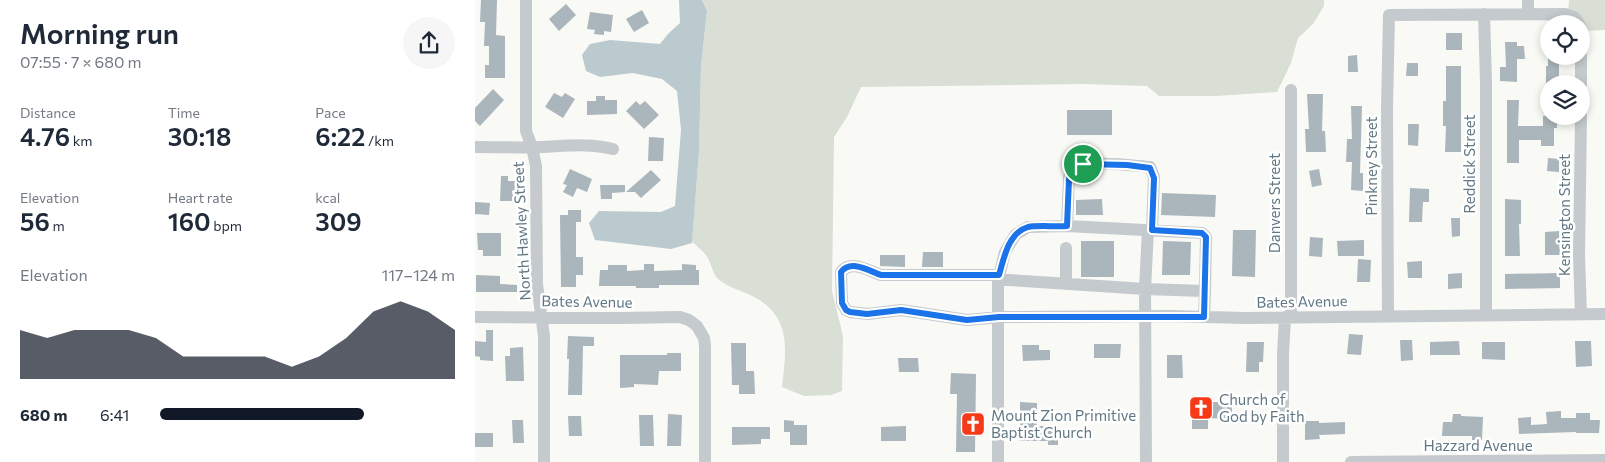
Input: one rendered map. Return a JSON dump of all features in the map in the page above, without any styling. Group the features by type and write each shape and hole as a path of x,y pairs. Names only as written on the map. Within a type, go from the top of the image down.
{"street":[{"name":"North Hawley Street","path":"526,0 526,131 536,166 537,284 544,336 544,462"},
{"path":"1528,0 1528,14"},
{"path":"1484,14 1569,15"},
{"name":"Pinkney Street","path":"1388,316 1387,108 1389,15 1484,14"},
{"name":"Reddick Street","path":"1484,14 1486,82 1486,315"},
{"name":"Danvers Street","path":"1283,462 1283,354 1288,317 1291,90"},
{"name":"Kensington Street","path":"1581,125 1579,255 1581,314"},
{"path":"475,147 592,145 613,149"},
{"path":"1067,226 1071,169 1083,164 1127,165 1150,168 1154,178 1145,289 1146,462"},
{"path":"998,462 999,278 1005,252 1015,235 1028,227 1067,226 1202,233 1206,237 1204,317"},
{"path":"1066,248 1066,284"},
{"name":"Bates Avenue","path":"999,278 881,275 863,267 849,267 844,268 841,272 842,303 846,310 850,312 867,314 901,310 967,320 999,317 1605,314"},
{"path":"999,278 1145,289 1205,291"},
{"name":"Bates Avenue","path":"475,317 680,317 689,320 697,326 704,338 705,462"},
{"name":"Hazzard Avenue","path":"1351,462 1605,460"}],"shaded area":[{"path":"679,0 702,0 707,11 701,66 699,151 692,243 671,249 595,240 589,223 599,211 661,212 675,206 681,130 677,91 662,79 633,73 600,77 586,71 582,55 590,44 610,40 660,44 680,23"},
{"path":"702,0 1324,0 1324,6 1313,24 1298,38 1291,63 1277,92 1216,96 1159,96 1147,86 1083,84 861,87 847,117 834,137 832,291 843,336 842,391 831,395 804,396 782,387 785,361 784,337 776,316 768,306 756,298 726,285 718,279 706,255 692,241 699,151 701,66 707,11"},
{"path":"1569,0 1605,0 1605,30 1590,31 1590,15 1568,14"}],"building":[{"path":"481,0 497,0 496,35 505,36 505,78 485,78 485,65 489,65 489,46 484,46 485,22 480,22"},
{"path":"566,4 576,15 559,31 549,19"},
{"path":"642,10 649,23 634,32 626,19"},
{"path":"590,12 613,15 611,32 604,31 604,35 594,34 595,30 587,29"},
{"path":"1446,33 1462,33 1462,50 1446,50"},
{"path":"1505,42 1517,42 1517,46 1524,46 1525,59 1517,59 1517,82 1500,81 1500,67 1506,67"},
{"path":"1357,55 1358,72 1348,72 1348,56"},
{"path":"1407,63 1418,63 1418,76 1406,76"},
{"path":"1559,65 1559,75 1546,75 1546,66"},
{"path":"1446,66 1461,66 1461,152 1445,152 1446,126 1443,126 1443,101 1446,101"},
{"path":"493,89 504,100 480,126 475,121 475,108"},
{"path":"554,93 562,97 565,93 575,99 563,118 545,107"},
{"path":"1307,94 1323,94 1322,131 1325,131 1326,152 1306,152 1305,129 1309,129"},
{"path":"596,96 605,96 605,100 617,100 617,114 587,115 587,101 596,101"},
{"path":"1507,100 1519,100 1518,126 1557,125 1557,128 1554,128 1554,146 1541,146 1541,140 1519,140 1519,163 1507,163"},
{"path":"636,101 640,105 645,101 659,115 644,129 626,111"},
{"path":"1351,106 1362,106 1360,173 1363,173 1363,191 1351,190 1352,162 1346,162 1347,139 1352,139"},
{"path":"1067,110 1112,110 1112,135 1067,135"},
{"path":"1408,124 1419,124 1418,146 1408,145"},
{"path":"649,137 664,138 663,161 648,161"},
{"path":"1548,158 1559,159 1559,172 1547,171"},
{"path":"570,169 592,179 587,192 577,188 573,197 563,192 567,185 563,184"},
{"path":"1319,169 1322,185 1312,187 1309,171"},
{"path":"651,170 661,180 641,198 635,192 626,192"},
{"path":"501,176 508,176 508,181 516,181 516,201 500,201"},
{"path":"600,185 625,185 625,192 612,193 612,199 601,199"},
{"path":"1410,188 1429,189 1429,202 1423,202 1422,222 1409,222"},
{"path":"1162,193 1216,195 1215,217 1161,215"},
{"path":"1102,199 1103,215 1076,215 1076,200"},
{"path":"1505,199 1521,200 1521,224 1519,224 1520,256 1505,256"},
{"path":"475,202 490,203 489,215 475,214"},
{"path":"568,210 581,210 581,222 576,222 576,257 583,257 583,275 576,275 576,287 561,287 560,215 568,215"},
{"path":"1451,218 1460,218 1460,236 1452,237"},
{"path":"1233,230 1256,230 1255,277 1232,276"},
{"path":"1559,231 1560,255 1545,255 1545,232"},
{"path":"477,233 501,233 501,256 483,256 483,250 478,250"},
{"path":"1310,237 1323,238 1322,257 1309,256"},
{"path":"1364,240 1364,256 1338,256 1337,241"},
{"path":"1081,241 1114,241 1114,277 1081,277"},
{"path":"1163,241 1191,242 1190,275 1162,275"},
{"path":"923,252 943,252 943,267 922,267"},
{"path":"880,255 905,255 905,267 880,266"},
{"path":"1358,259 1371,260 1370,282 1357,282"},
{"path":"1422,261 1422,278 1408,278 1407,262"},
{"path":"644,264 654,264 654,271 682,270 682,264 696,265 696,270 699,270 699,285 659,285 659,288 599,286 600,270 608,270 608,265 627,265 627,271 644,270"},
{"path":"1462,273 1462,288 1448,289 1448,274"},
{"path":"1560,273 1560,288 1505,289 1505,274"},
{"path":"476,275 500,276 500,284 517,285 517,292 476,292"},
{"path":"486,330 493,330 493,361 480,360 480,357 475,356 475,341 486,342"},
{"path":"1349,334 1363,335 1361,355 1347,354"},
{"path":"568,336 594,337 594,346 583,346 582,395 568,395"},
{"path":"1400,340 1412,340 1413,360 1401,361"},
{"path":"1459,341 1460,355 1430,355 1430,342"},
{"path":"1575,341 1591,341 1592,366 1576,367"},
{"path":"1247,342 1264,342 1263,362 1259,362 1259,372 1246,372"},
{"path":"1482,342 1505,342 1505,360 1482,359"},
{"path":"731,343 746,343 746,371 754,371 755,394 739,394 739,385 732,385"},
{"path":"1094,344 1121,344 1120,358 1094,358"},
{"path":"1022,345 1039,345 1039,350 1050,350 1050,360 1023,361"},
{"path":"523,347 524,381 506,381 505,356 510,356 510,348"},
{"path":"667,353 681,353 681,371 659,371 658,385 634,384 634,387 620,388 620,355 667,355"},
{"path":"1167,355 1182,355 1183,378 1167,378"},
{"path":"898,358 918,358 919,372 899,372"},
{"path":"951,373 976,374 975,452 956,452 957,394 950,394"},
{"path":"1020,402 1037,403 1037,426 1058,426 1058,445 1048,445 1048,441 1020,441"},
{"path":"1192,402 1232,402 1232,419 1208,418 1208,429 1192,429"},
{"path":"1561,411 1561,418 1576,418 1576,413 1590,413 1590,420 1600,420 1599,433 1519,434 1518,418 1531,417 1531,425 1547,424 1546,412"},
{"path":"668,414 682,415 681,446 667,446"},
{"path":"1453,414 1483,417 1482,440 1472,440 1472,436 1442,436 1443,422 1452,422"},
{"path":"639,415 653,415 654,446 640,446"},
{"path":"568,416 581,416 582,436 569,436"},
{"path":"512,420 523,420 524,443 513,443"},
{"path":"784,420 794,421 794,425 807,425 807,445 790,445 790,432 784,432"},
{"path":"1305,421 1319,421 1319,423 1345,422 1345,434 1319,435 1320,439 1305,440"},
{"path":"906,426 906,441 881,441 881,427"},
{"path":"732,427 770,427 770,439 761,439 761,444 732,445"},
{"path":"475,433 493,433 493,447 475,447"}],"place":[{"name":"Church of God by Faith","path":"1201,408"},
{"name":"Mount Zion Primitive Baptist Church","path":"973,424"}],"route":[{"path":"1083,164 1127,165 1150,168 1154,178 1152,230 1202,233 1206,237 1204,317 999,317 967,320 901,310 867,314 846,310 842,303 841,272 844,268 863,267 881,275 999,275 1005,252 1015,235 1028,227 1067,226 1071,169 1083,164"}]}
